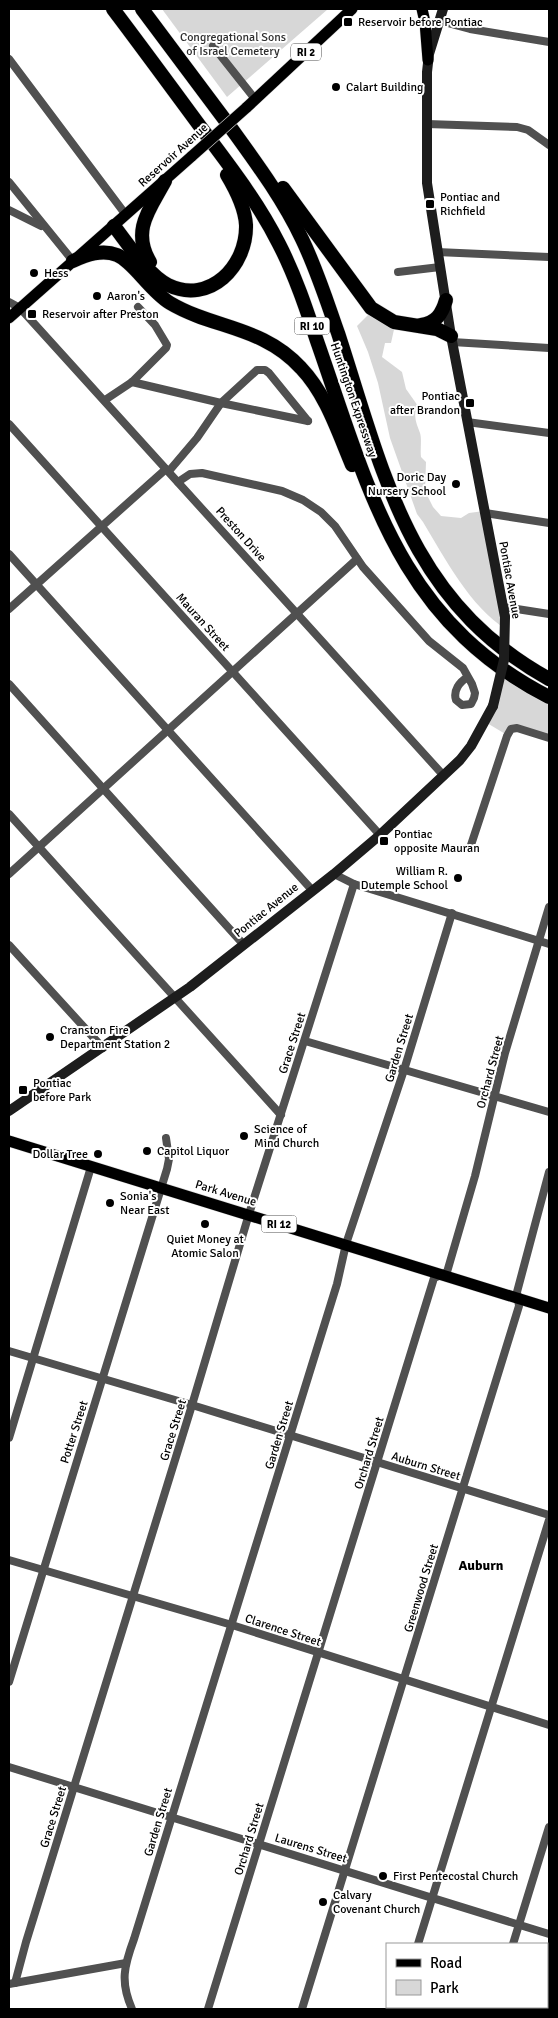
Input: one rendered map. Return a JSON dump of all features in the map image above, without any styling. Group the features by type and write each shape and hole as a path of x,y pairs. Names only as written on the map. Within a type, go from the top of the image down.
{"highway":[{"name":"Huntington Expressway","path":"113,9 254,201 286,258 375,503 399,554 428,597 461,635 500,667 549,697"},
{"name":"Huntington Expressway","path":"142,9 241,142 282,202 309,254 389,486 405,526 418,550 442,587 469,620 501,648 549,680"},
{"path":"150,9 189,72"},
{"path":"112,228 158,278 177,288 196,290 206,288 224,279 231,271 241,254 245,234 245,216 237,193 191,114"},
{"path":"241,142 271,172 371,308 388,320 437,329 452,340"},
{"path":"165,181 144,221 141,237 145,252 153,266 165,280 177,288"},
{"path":"112,228 112,238 129,263 148,285 167,302 185,311 262,338 287,354 301,367 313,382 322,398 369,505 399,554"},
{"path":"73,261 90,254 104,252 118,255 129,263"},
{"path":"413,326 435,320 442,312 446,300"}],"main road":[{"name":"Reservoir Avenue","path":"9,318 165,181 352,9"},
{"path":"422,9 428,60"},
{"name":"Pontiac Avenue","path":"9,1111 175,998 334,874 380,835 460,760 471,746 493,706 504,660 504,612 452,340 427,183 428,60 443,9"},
{"name":"Park Avenue","path":"9,1141 549,1308"}],"street":[{"path":"440,21 470,29 549,42"},
{"path":"213,46 255,99"},
{"path":"9,59 126,215"},
{"path":"427,124 517,127 528,130 549,145"},
{"path":"9,182 73,261"},
{"path":"9,210 45,228"},
{"path":"437,252 549,257"},
{"path":"398,272 440,267"},
{"name":"Preston Drive","path":"9,302 20,308 105,400 444,776"},
{"path":"105,400 132,382 163,352 167,345 155,326 138,307"},
{"path":"452,340 549,348"},
{"path":"9,609 101,526 168,470 198,438 221,403 257,370 264,370 308,421 221,403 132,382"},
{"path":"467,422 549,433"},
{"name":"Mauran Street","path":"9,424 380,835"},
{"path":"178,482 190,474 202,472 270,488 293,495 308,503 326,516 335,526 356,559 432,644 457,662 468,677"},
{"path":"485,513 549,523"},
{"path":"9,554 312,890"},
{"path":"9,874 356,559"},
{"path":"504,612 549,614"},
{"path":"9,684 244,945"},
{"path":"470,848 507,736 511,729 516,728 549,738"},
{"path":"9,814 281,1115"},
{"path":"334,874 354,884 549,944"},
{"name":"Grace Street","path":"12,1983 134,1596 249,1214 354,884"},
{"name":"Orchard Street","path":"208,2009 320,1654 434,1278 447,1272 476,1176 505,1054 549,907"},
{"name":"Garden Street","path":"132,2009 126,1995 124,1983 126,1963 337,1284 346,1244 404,1070 452,914"},
{"path":"9,945 103,1048"},
{"path":"305,1042 549,1112"},
{"name":"Potter Street","path":"9,1682 169,1159 166,1138"},
{"path":"9,1438 91,1167"},
{"name":"Greenwood Street","path":"302,2009 519,1306 517,1292 549,1172"},
{"name":"Auburn Street","path":"9,1351 192,1405 549,1516"},
{"path":"418,1943 549,1520"},
{"name":"Clarence Street","path":"9,1560 232,1625 549,1725"},
{"name":"Laurens Street","path":"9,1767 549,1934"},
{"path":"513,1943 549,1827"},
{"path":"12,1983 126,1963"}],"green space":[{"name":"Congregational Sons of Israel Cemetery","path":"162,9 328,9 227,97"},
{"path":"373,310 395,325 391,343 385,343 382,357 402,372 406,389 418,406 415,417 421,435 421,457 426,462 425,491 433,507 441,516 461,518 469,513 484,511 506,629 481,608 459,581 417,514 390,438 378,383 357,326"},
{"path":"503,676 549,703 549,738 515,729 507,735 487,723"}],"place":[{"name":"Reservoir before Pontiac","path":"348,22"},
{"name":"Calart Building","path":"336,87"},
{"name":"Pontiac and Richfield","path":"430,204"},
{"name":"Hess","path":"34,273"},
{"name":"Aaron's","path":"97,296"},
{"name":"Reservoir after Preston","path":"32,314"},
{"name":"Pontiac after Brandon","path":"470,403"},
{"name":"Doric Day Nursery School","path":"456,484"},
{"name":"Pontiac opposite Mauran","path":"384,841"},
{"name":"William R. Dutemple School","path":"458,878"},
{"name":"Cranston Fire Department Station 2","path":"50,1037"},
{"name":"Pontiac before Park","path":"23,1090"},
{"name":"Science of Mind Church","path":"244,1136"},
{"name":"Capitol Liquor","path":"147,1151"},
{"name":"Dollar Tree","path":"98,1154"},
{"name":"Sonia's Near East","path":"110,1203"},
{"name":"Quiet Money at Atomic Salon","path":"205,1224"},
{"name":"First Pentecostal Church","path":"383,1876"},
{"name":"Calvary Covenant Church","path":"323,1902"}],"district":[{"name":"Auburn","path":"481,1565"}]}
